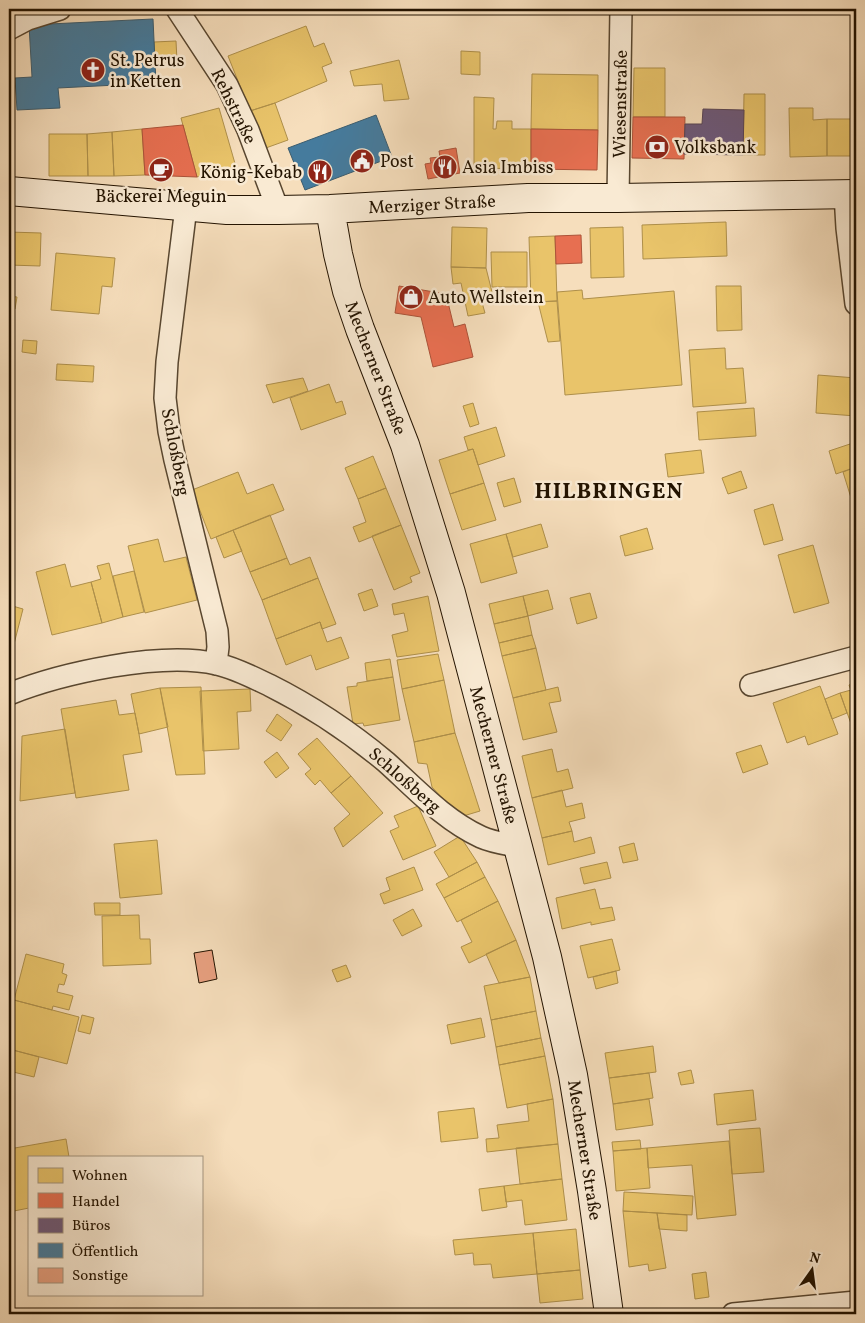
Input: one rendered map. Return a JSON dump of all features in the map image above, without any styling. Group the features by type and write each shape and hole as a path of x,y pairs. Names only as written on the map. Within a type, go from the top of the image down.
{"main road":[{"name":"Merziger Straße","path":"9,191 227,210 330,209 528,198 851,194"},
{"name":"Mecherner Straße","path":"330,209 347,291 405,445 451,593 547,957 573,1075 592,1191 609,1314"}],"street":[{"path":"9,29 28,18 60,9"},
{"name":"Rehstraße","path":"177,9 227,85 248,130 278,210"},
{"name":"Wiesenstraße","path":"618,198 621,9"},
{"path":"851,194 847,228 856,304"},
{"name":"Schloßberg","path":"186,207 167,362 165,398 175,460 217,631 216,664"},
{"path":"751,685 856,657"},
{"name":"Schloßberg","path":"9,694 28,686 79,672 148,662 193,660 216,664 242,672 329,719 375,753 451,819 481,837 517,846"},
{"path":"733,1314 856,1302"}],"building: Wohnen":[{"path":"306,26 314,47 324,43 332,63 322,67 327,81 275,103 250,111 228,56"},
{"path":"176,41 177,61 155,63 154,42"},
{"path":"461,51 480,52 480,75 461,74"},
{"path":"399,60 409,99 384,101 382,84 354,86 350,71"},
{"path":"634,68 665,68 665,117 633,117"},
{"path":"532,74 598,75 598,130 531,129"},
{"path":"744,94 765,94 765,155 743,155"},
{"path":"474,97 494,98 493,129 496,129 497,121 512,121 512,129 531,129 531,169 474,168"},
{"path":"275,103 288,140 263,149 250,111"},
{"path":"219,108 236,167 197,177 181,118"},
{"path":"789,108 813,108 813,120 827,119 827,156 790,157"},
{"path":"827,119 856,119 856,156 827,156"},
{"path":"142,129 145,175 114,176 112,132"},
{"path":"112,132 114,176 88,176 87,134"},
{"path":"49,134 87,134 88,176 49,176"},
{"path":"726,222 727,256 643,259 642,225"},
{"path":"452,227 487,228 486,268 451,267"},
{"path":"623,227 624,277 591,278 590,228"},
{"path":"9,232 41,233 40,266 9,265"},
{"path":"555,236 557,301 531,302 529,237"},
{"path":"491,252 527,252 527,287 492,287"},
{"path":"56,253 115,258 112,287 102,286 99,314 51,310"},
{"path":"451,267 486,268 493,296 481,299 485,313 468,316 461,283 453,284"},
{"path":"716,286 741,286 742,330 717,331"},
{"path":"582,290 583,299 674,291 682,385 565,395 557,292"},
{"path":"9,296 17,297 15,309 9,308"},
{"path":"557,301 560,341 548,342 538,302"},
{"path":"23,340 37,341 36,354 22,352"},
{"path":"725,348 726,369 743,368 746,403 693,407 689,350"},
{"path":"57,364 94,366 93,382 56,380"},
{"path":"818,375 856,378 856,416 816,413"},
{"path":"303,378 308,391 273,403 266,385"},
{"path":"329,384 336,403 342,401 346,414 301,430 290,398"},
{"path":"473,403 479,424 470,427 463,406"},
{"path":"754,408 756,436 699,440 697,412"},
{"path":"496,427 505,456 478,465 473,449 468,450 464,437"},
{"path":"856,442 856,467 836,474 829,451"},
{"path":"473,449 484,483 450,494 439,460"},
{"path":"701,450 704,473 668,477 665,454"},
{"path":"373,456 386,488 358,499 345,468"},
{"path":"856,467 856,514 843,472"},
{"path":"741,471 747,488 728,494 722,478"},
{"path":"238,472 247,494 273,484 284,510 211,539 192,490"},
{"path":"514,478 521,502 504,507 497,483"},
{"path":"484,483 496,520 462,530 450,494"},
{"path":"386,488 401,525 359,542 353,527 366,522 358,499"},
{"path":"773,504 783,540 764,545 754,510"},
{"path":"270,515 287,558 250,572 233,530"},
{"path":"541,524 548,547 513,557 506,534"},
{"path":"401,525 420,573 410,577 412,582 394,590 372,536"},
{"path":"647,528 653,549 625,556 620,536"},
{"path":"233,530 242,551 224,558 216,537"},
{"path":"506,534 517,573 481,583 470,544"},
{"path":"158,539 164,562 186,557 197,600 145,613 128,546"},
{"path":"813,545 829,603 794,613 778,555"},
{"path":"310,557 318,578 262,600 250,572 287,558 290,565"},
{"path":"109,563 123,617 102,623 91,582 101,579 97,566"},
{"path":"65,564 71,587 91,582 102,623 52,635 36,572"},
{"path":"134,571 144,612 123,617 113,576"},
{"path":"318,578 336,624 322,629 320,622 276,639 262,600"},
{"path":"372,589 378,606 364,611 358,594"},
{"path":"548,590 553,609 528,616 523,596"},
{"path":"590,593 597,618 577,624 570,598"},
{"path":"428,596 439,651 397,657 392,635 408,631 404,613 394,615 392,604"},
{"path":"523,596 528,616 494,624 489,604"},
{"path":"9,605 23,609 14,644 9,643"},
{"path":"528,616 532,635 499,643 494,624"},
{"path":"320,622 327,642 341,637 349,658 316,670 311,655 286,665 276,639"},
{"path":"532,635 536,648 502,656 499,643"},
{"path":"536,648 546,690 513,698 502,656"},
{"path":"438,654 444,680 402,689 397,660"},
{"path":"390,659 393,677 367,681 365,663"},
{"path":"393,677 400,720 364,726 363,723 353,724 347,687 357,686 357,683"},
{"path":"444,680 455,733 414,742 402,689"},
{"path":"856,682 856,705 849,685"},
{"path":"820,686 838,734 808,745 805,736 787,743 773,703"},
{"path":"201,687 205,774 176,775 160,688"},
{"path":"558,687 561,701 549,703 557,732 523,740 513,698"},
{"path":"160,688 168,727 139,734 131,694"},
{"path":"250,689 251,711 237,712 239,749 203,751 200,691"},
{"path":"851,690 856,705 856,731 854,732 840,693"},
{"path":"840,693 847,713 832,719 825,699"},
{"path":"116,700 119,715 135,713 142,752 123,755 129,790 76,798 61,709"},
{"path":"277,714 292,725 281,741 266,731"},
{"path":"65,729 75,793 20,801 22,736"},
{"path":"455,733 480,811 460,817 432,787 427,764 418,763 414,742"},
{"path":"317,738 351,776 331,793 320,780 315,785 305,774 311,769 298,754"},
{"path":"761,745 768,764 743,773 736,753"},
{"path":"552,749 557,772 568,769 573,788 532,798 522,756"},
{"path":"277,752 289,768 276,778 264,762"},
{"path":"351,776 383,813 343,847 334,828 350,814 331,793"},
{"path":"562,790 566,807 582,803 585,818 569,822 572,831 542,838 532,798"},
{"path":"418,806 436,846 403,860 390,831 399,827 394,816"},
{"path":"572,831 574,842 591,837 595,853 548,865 542,838"},
{"path":"460,836 477,862 449,877 434,852"},
{"path":"157,840 162,894 120,898 114,844"},
{"path":"634,843 638,860 623,863 619,847"},
{"path":"477,862 485,877 444,898 436,884"},
{"path":"607,862 611,878 584,884 580,868"},
{"path":"414,867 423,890 384,904 380,894 390,890 386,878"},
{"path":"485,877 498,901 457,922 444,898"},
{"path":"595,889 600,909 612,907 615,920 591,925 591,922 562,929 556,898"},
{"path":"498,901 516,940 469,963 461,947 472,942 461,920"},
{"path":"94,903 120,903 120,915 95,915"},
{"path":"413,909 422,926 402,936 393,920"},
{"path":"139,915 140,939 150,939 151,964 103,966 102,916"},
{"path":"612,939 620,970 588,978 580,946"},
{"path":"516,940 530,977 499,983 486,954"},
{"path":"26,954 64,964 62,973 67,975 64,985 59,984 57,992 73,996 69,1010 53,1006 52,1010 14,1000"},
{"path":"346,965 351,977 337,982 332,970"},
{"path":"616,971 618,983 596,989 593,977"},
{"path":"530,977 536,1011 491,1020 484,986"},
{"path":"14,1000 79,1017 67,1064 9,1049 9,1019"},
{"path":"536,1011 541,1038 496,1047 491,1020"},
{"path":"82,1015 94,1018 90,1034 78,1031"},
{"path":"481,1018 485,1037 451,1044 447,1025"},
{"path":"541,1038 545,1056 499,1065 496,1047"},
{"path":"653,1046 656,1072 609,1078 605,1053"},
{"path":"9,1049 39,1057 34,1077 9,1071"},
{"path":"545,1056 553,1099 507,1108 499,1065"},
{"path":"691,1070 694,1083 681,1085 678,1073"},
{"path":"649,1073 653,1098 613,1104 609,1078"},
{"path":"753,1090 756,1120 717,1125 714,1094"},
{"path":"553,1099 558,1144 487,1152 486,1139 499,1138 497,1125 529,1121 527,1104"},
{"path":"649,1099 653,1125 616,1130 613,1104"},
{"path":"474,1108 478,1138 441,1142 438,1112"},
{"path":"760,1128 764,1172 732,1174 729,1130"},
{"path":"66,1139 69,1156 28,1156 28,1208 9,1212 9,1149"},
{"path":"640,1140 641,1149 613,1151 612,1142"},
{"path":"729,1141 736,1215 697,1219 692,1165 648,1168 647,1148"},
{"path":"558,1144 562,1179 520,1184 516,1148"},
{"path":"647,1148 650,1188 616,1191 613,1151"},
{"path":"562,1179 567,1220 525,1225 522,1200 506,1202 504,1186"},
{"path":"504,1186 507,1207 482,1211 479,1189"},
{"path":"624,1192 693,1196 692,1215 623,1211"},
{"path":"623,1211 657,1213 666,1268 649,1271 648,1264 629,1267"},
{"path":"657,1213 687,1215 687,1231 659,1229"},
{"path":"576,1229 580,1270 537,1274 533,1233"},
{"path":"533,1233 537,1274 493,1278 491,1264 474,1265 473,1253 455,1255 453,1240"},
{"path":"580,1270 583,1299 540,1303 537,1274"},
{"path":"706,1272 709,1297 695,1299 692,1274"}],"building: Handel":[{"path":"633,117 685,117 684,159 632,158"},
{"path":"183,125 197,177 145,175 142,129"},
{"path":"531,129 598,130 597,170 531,169"},
{"path":"456,148 460,173 428,179 425,164 431,163 430,158 440,157 439,151"},
{"path":"581,235 582,263 556,264 555,236"},
{"path":"399,286 446,294 454,327 465,324 473,357 433,367 421,317 395,313"}],"building: Büros":[{"path":"703,109 744,110 743,155 684,154 685,124 702,124"}],"building: Öffentlich":[{"name":"St. Petrus in Ketten","path":"153,19 156,83 58,88 60,108 17,110 15,78 32,77 29,25"},
{"path":"376,115 392,157 305,190 288,148"}],"building: Sonstige":[{"path":"212,950 217,979 199,983 194,953"}],"place":[{"name":"St. Petrus in Ketten","path":"93,70"},
{"name":"Volksbank","path":"657,147"},
{"name":"Post","path":"362,161"},
{"name":"Asia Imbiss","path":"445,167"},
{"name":"Bäckerei Meguin","path":"161,170"},
{"name":"König-Kebab","path":"320,172"},
{"name":"Auto Wellstein","path":"411,297"}],"district":[{"name":"HILBRINGEN","path":"609,490"}]}
